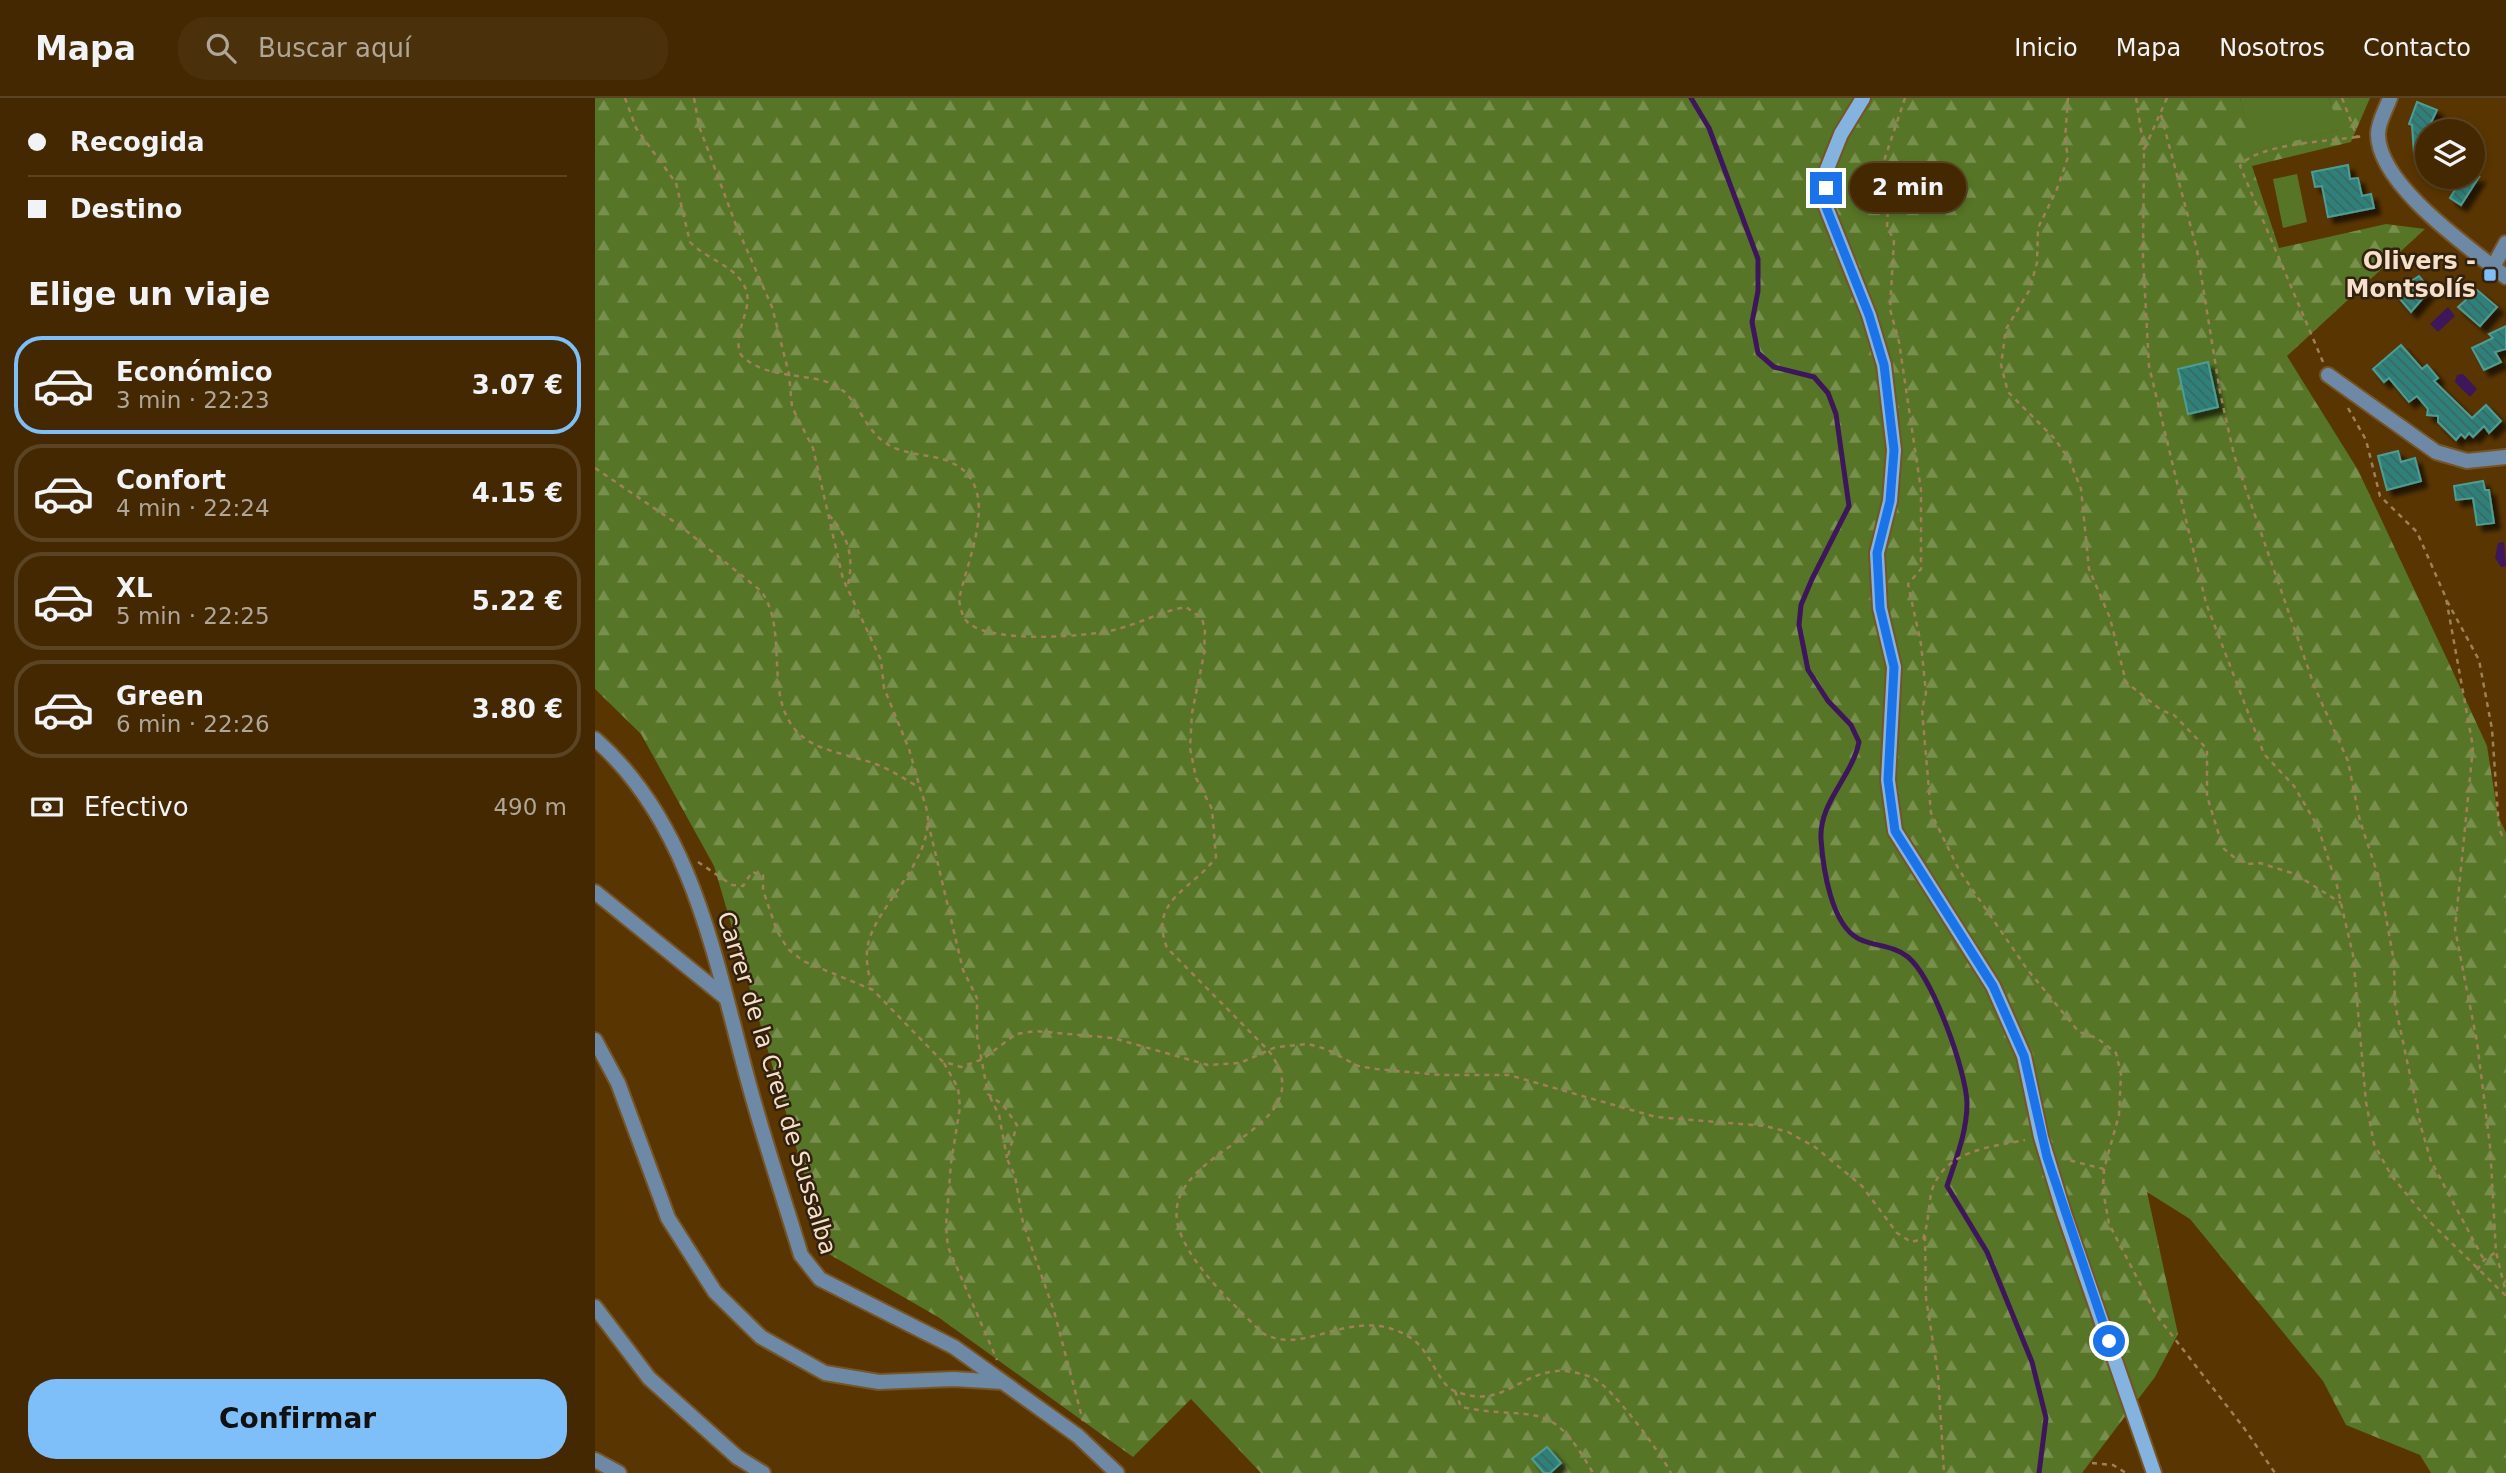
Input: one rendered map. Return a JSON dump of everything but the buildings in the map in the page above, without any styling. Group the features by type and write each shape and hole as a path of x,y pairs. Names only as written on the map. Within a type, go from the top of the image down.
{"street":[{"path":"1863,98 1841,134 1827,169 1826,207 1869,315 1884,365 1894,450 1890,501 1877,553 1880,608 1894,667 1888,780 1895,831 1993,986 2024,1056 2041,1138 2154,1473"},
{"path":"2390,98 2378,134 2382,154 2393,179 2506,278"},
{"path":"2493,267 2506,243"},
{"path":"2328,375 2436,452 2467,461 2506,457"},
{"name":"Carrer de la Creu de Sussalba","path":"595,739 640,786 681,863 708,931 789,1216 809,1269 820,1279 954,1347 1078,1436 1117,1473"},
{"path":"595,892 726,999"},
{"path":"595,1040 618,1083 668,1218 715,1292 761,1337 825,1373 879,1382 954,1379 1003,1382"},
{"path":"595,1307 649,1378 737,1457 763,1473"},
{"path":"595,1460 619,1473"}],"path":[{"path":"625,98 636,128 665,164 676,183 690,242 736,275 744,285 748,303 736,337 741,355 759,369 817,379 842,388 883,442 906,453 950,462 969,476 980,501 959,600 961,612 969,624 992,633 1045,637 1082,636 1115,630 1186,607 1202,619 1206,640 1192,713 1190,748 1196,778 1212,809 1216,858 1208,869 1168,904 1161,922 1162,936 1167,948 1268,1050 1280,1069 1278,1102 1262,1123 1188,1178 1179,1198 1181,1236 1212,1279 1261,1332 1272,1339 1287,1341 1344,1326 1387,1325 1414,1340 1442,1382 1455,1391 1484,1397 1507,1392 1525,1382 1558,1371 1595,1379 1612,1394 1671,1473"},
{"path":"694,98 699,126 736,225 772,307 789,374 792,407 813,447 833,540 847,587 881,660 884,688 905,739 920,788 963,970 977,998 977,1036 988,1094 999,1115 1007,1158 1016,1176 1023,1223 1054,1311 1083,1421"},
{"path":"1905,98 1883,164 1882,180 1889,190 1887,228 1894,240 1890,309 1905,377 1921,490 1921,569 1907,583 1921,644 1926,693 1922,710 1931,813 1959,870 2027,969 2079,1031 2097,1038 2116,1053 2121,1074 2119,1115 2104,1169 2103,1190 2109,1224 2157,1317 2275,1473"},
{"path":"2069,98 2065,140 2068,157 2057,189 2038,228 2037,263 2029,291 2006,329 2001,365 2008,392 2061,449 2081,489 2089,569 2110,618 2126,682 2161,710 2174,715 2207,749 2206,787 2223,848 2248,864 2260,863 2295,874 2341,903"},
{"path":"2136,98 2144,150 2143,258 2149,366 2206,603 2264,754 2294,786 2318,827 2341,903 2353,955 2366,1102 2374,1144 2391,1175 2405,1193 2477,1270 2506,1295"},
{"path":"2144,150 2167,98"},
{"path":"2341,98 2357,137"},
{"path":"2161,113 2197,250 2220,392 2234,456 2315,688 2348,761 2360,821 2379,877 2394,962 2395,1004 2424,1138 2431,1161 2484,1260"},
{"path":"2328,375 2240,166 2245,159 2281,148 2378,134"},
{"path":"2347,407 2366,440 2380,496 2417,532 2446,598 2479,660 2492,729 2499,829 2503,835 2506,834"},
{"path":"595,468 679,525 761,590 768,600 774,622 782,698 788,718 807,740 883,767 920,788"},
{"path":"829,515 840,527 849,547 853,563 847,587"},
{"path":"2446,598 2473,747 2455,929 2477,1042 2490,1146 2496,1252 2506,1295"},
{"path":"873,990 868,961 869,942 916,864 928,820"},
{"path":"681,863 701,861 732,885 743,886 751,872 763,875 764,890 777,931 788,949 803,961 873,990 950,1068 958,1088 960,1107 951,1163 946,1226 948,1247 995,1353 1003,1382"},
{"path":"942,1061 961,1067 983,1059 1016,1034 1035,1031 1113,1038 1208,1065 1240,1063 1268,1050 1308,1044 1326,1049 1358,1066 1376,1069 1441,1075 1509,1075 1656,1117 1765,1126 1788,1132 1815,1146 1862,1186 1897,1233 1911,1242 1923,1238 1925,1233"},
{"path":"988,1094 1003,1105 1017,1125 1007,1158"},
{"path":"1944,1473 1938,1374 1926,1298 1925,1233 1933,1189 1943,1171 1955,1160 1981,1149 2041,1138"},
{"path":"2047,1157 2104,1169"},
{"path":"2477,1270 2484,1260 2496,1252"},
{"path":"1455,1391 1461,1407 1496,1414 1524,1412 1552,1419 1576,1443 1593,1473"},
{"path":"2092,1463 2113,1465 2126,1473"}],"green space":[{"path":"595,98 2240,98 2253,150 2338,130 2329,98 2370,98 2351,142 2252,166 2279,248 2386,224 2425,229 2287,356 2358,470 2487,746 2498,816 2506,833 2506,1473 2431,1473 2420,1455 2346,1425 2323,1381 2190,1219 2147,1192 2178,1334 2155,1377 2082,1473 1261,1473 1191,1399 1133,1457 938,1317 827,1253 714,866 641,734 595,689"},
{"path":"2240,98 2329,98 2339,130 2252,151"},
{"path":"2297,174 2307,222 2283,228 2273,179"}],"shaded area":[{"path":"2448,307 2455,316 2438,332 2430,324"},
{"path":"2463,374 2477,389 2470,397 2455,382 2457,375"},
{"path":"2504,542 2506,566 2501,567 2495,558 2498,543"}],"waterway":[{"path":"1691,98 1709,128 1758,259 1758,291 1752,322 1758,353 1774,367 1814,377 1828,393 1836,414 1849,506 1801,605 1799,625 1808,670 1828,701 1851,725 1859,742 1850,767 1825,813 1821,839 1824,865 1835,909 1849,932 1859,939 1896,950 1908,957 1928,984 1947,1026 1961,1070 1967,1103 1963,1135 1947,1186 1987,1252 2032,1362 2046,1418 2039,1473"}],"place":[{"name":"Olivers - Montsolís","path":"2490,275"}],"route":[{"path":"1826,188 1826,207 1838,246 1869,315 1884,365 1894,450 1890,501 1877,553 1880,608 1894,667 1888,780 1895,831 1993,986 2024,1056 2041,1138 2109,1341"}]}
